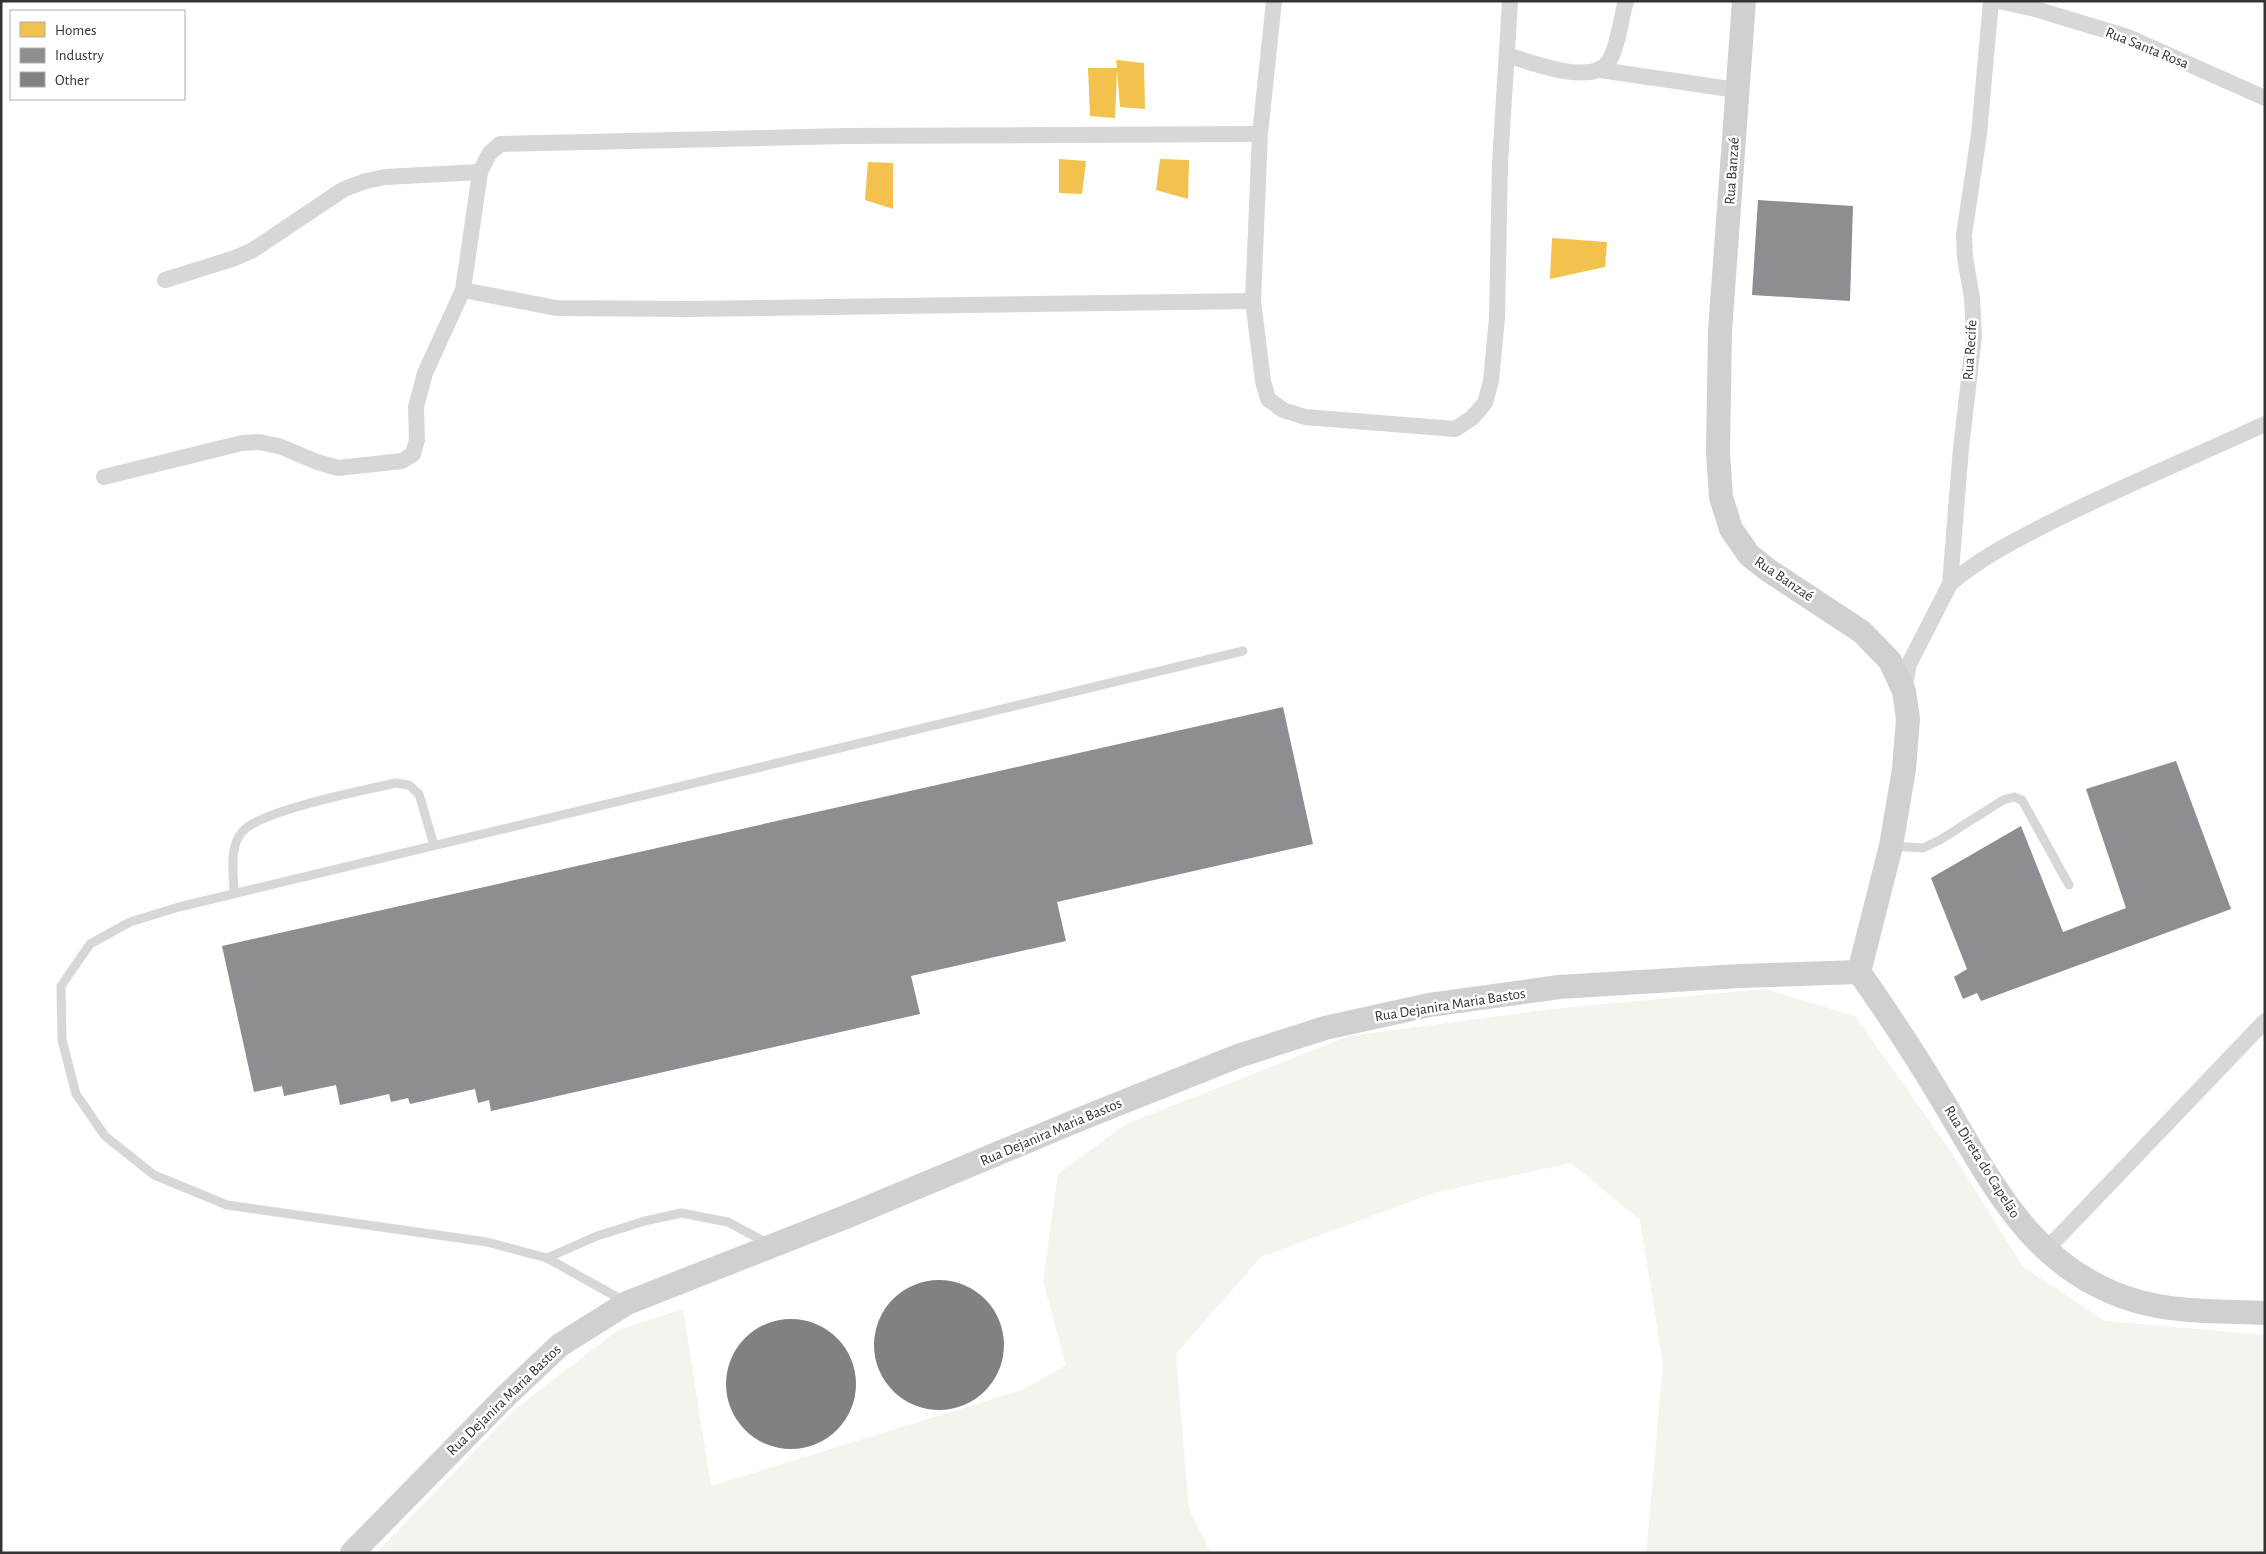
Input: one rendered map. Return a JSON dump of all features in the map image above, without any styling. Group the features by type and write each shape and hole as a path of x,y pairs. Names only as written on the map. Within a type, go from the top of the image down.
{"main road":[{"name":"Rua Banzaé","path":"1744,1 1720,330 1718,452 1721,496 1732,529 1749,555 1768,570 1862,632 1890,661 1904,691 1908,719 1904,769 1891,846 1859,972"},
{"name":"Rua Direta do Capelão","path":"1859,972 1912,1050 2010,1211 2046,1250 2076,1274 2106,1290 2134,1301 2171,1308 2265,1313"},
{"name":"Rua Dejanira Maria Bastos","path":"352,1553 507,1395 560,1345 627,1302 857,1213 1078,1120 1238,1056 1325,1028 1429,1005 1560,987 1739,976 1859,972"}],"street":[{"path":"1274,1 1260,134 1253,301 1268,400 1283,410 1305,417 1455,429 1472,418 1485,403 1491,381 1497,318 1500,163 1510,1"},
{"path":"1600,70 1609,61 1626,1"},
{"name":"Rua Recife","path":"1904,691 1909,664 1950,584 1961,448 1974,336 1972,298 1965,258 1964,235 1979,134 1991,1"},
{"name":"Rua Santa Rosa","path":"1998,1 2034,9 2128,37 2265,98"},
{"path":"1507,55 1564,71 1586,73 1600,70 1737,90"},
{"path":"104,477 242,443 259,442 279,446 317,462 338,468 402,461 413,454 418,440 416,407 425,373 463,290 480,172 489,154 500,144 846,136 1260,134"},
{"path":"165,280 235,258 253,250 344,189 366,181 385,177 480,172"},
{"path":"463,290 556,308 686,309 1253,301"},
{"path":"1950,584 1986,556 2032,531 2104,496 2265,424"},
{"path":"2046,1250 2189,1103 2265,1021"}],"lane":[{"path":"627,1302 547,1258 486,1242 227,1205 154,1175 105,1136 76,1094 62,1040 61,986 90,944 130,922 234,894 1243,651"},
{"path":"234,894 233,850 243,830 268,815 396,782 410,785 419,794 434,846"},
{"path":"1891,846 1923,848 1940,840 2003,800 2014,797 2022,800 2069,884"},
{"path":"547,1258 597,1236 645,1221 681,1213 728,1222 771,1246"}],"shaded area":[{"path":"1765,989 1855,1016 1954,1156 2023,1267 2105,1321 2265,1335 2265,1553 1646,1553 1663,1365 1640,1220 1571,1163 1433,1193 1261,1257 1176,1354 1189,1509 1211,1553 376,1553 514,1410 618,1330 683,1309 711,1486 1025,1389 1066,1365 1043,1281 1058,1174 1126,1124 1349,1036 1552,1009"}],"building: Homes":[{"path":"1116,60 1144,63 1145,109 1120,107 1117,70 1115,118 1090,116 1088,68 1117,68"},
{"path":"1059,159 1086,161 1082,194 1059,193"},
{"path":"1160,159 1189,160 1188,199 1156,190"},
{"path":"868,162 893,163 893,209 865,200"},
{"path":"1552,238 1607,242 1605,267 1550,279"}],"building: Industry":[{"path":"1758,200 1853,206 1850,301 1752,295"},
{"path":"1283,707 1313,844 1057,902 1066,941 911,976 920,1014 491,1111 489,1100 478,1103 475,1089 410,1104 408,1098 391,1102 389,1094 340,1105 336,1085 284,1096 282,1086 254,1092 222,946"},
{"path":"2176,761 2231,909 1981,1001 1977,993 1963,999 1954,977 1967,969 1931,878 2021,826 2063,932 2126,908 2086,789"}],"building: Other":[{"path":"939,1280 952,1281 964,1285 985,1299 999,1320 1003,1332 1003,1358 999,1370 985,1391 964,1405 952,1409 939,1410 926,1409 914,1405 893,1391 879,1370 875,1358 874,1345 875,1332 879,1320 893,1299 914,1285 926,1281"},
{"path":"791,1319 804,1320 816,1324 837,1338 851,1359 855,1371 855,1397 851,1409 837,1430 816,1444 804,1448 791,1449 778,1448 766,1444 745,1430 731,1409 727,1397 726,1384 727,1371 731,1359 745,1338 766,1324 778,1320"}]}
